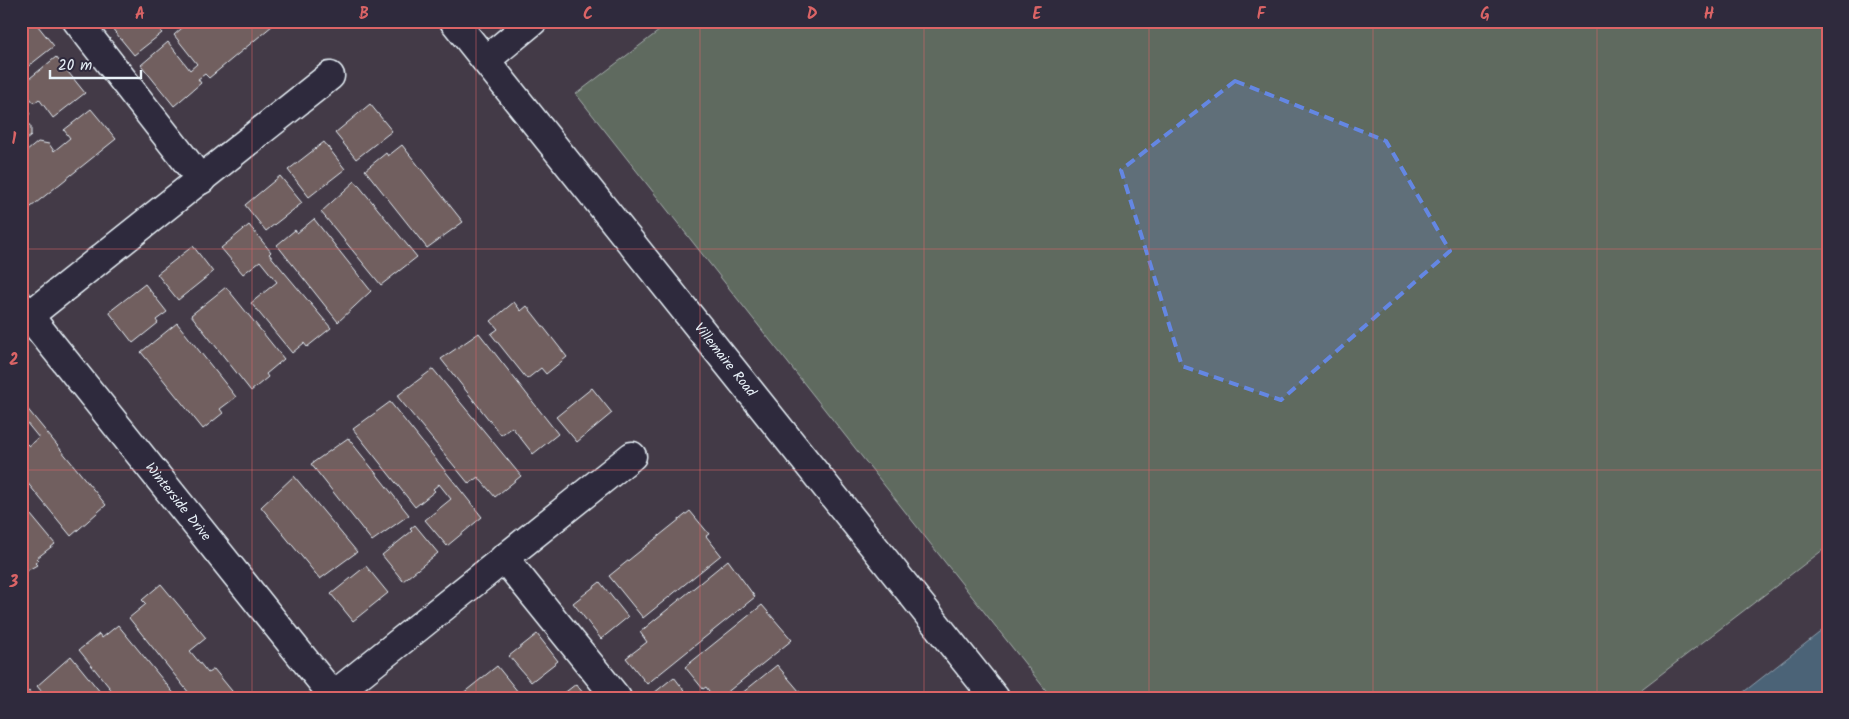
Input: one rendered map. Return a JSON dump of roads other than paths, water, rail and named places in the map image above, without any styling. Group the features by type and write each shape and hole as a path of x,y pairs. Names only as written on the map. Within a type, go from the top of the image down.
{"street":[{"path":"76,21 201,180"},
{"name":"Villemaire Road","path":"454,21 995,698"},
{"path":"486,60 534,21"},
{"path":"24,314 201,180 330,76"},
{"name":"Winterside Drive","path":"24,314 333,697"},
{"path":"333,697 632,456"},
{"path":"504,558 617,698"}],"water":[{"path":"1828,626 1828,698 1736,698"}]}
